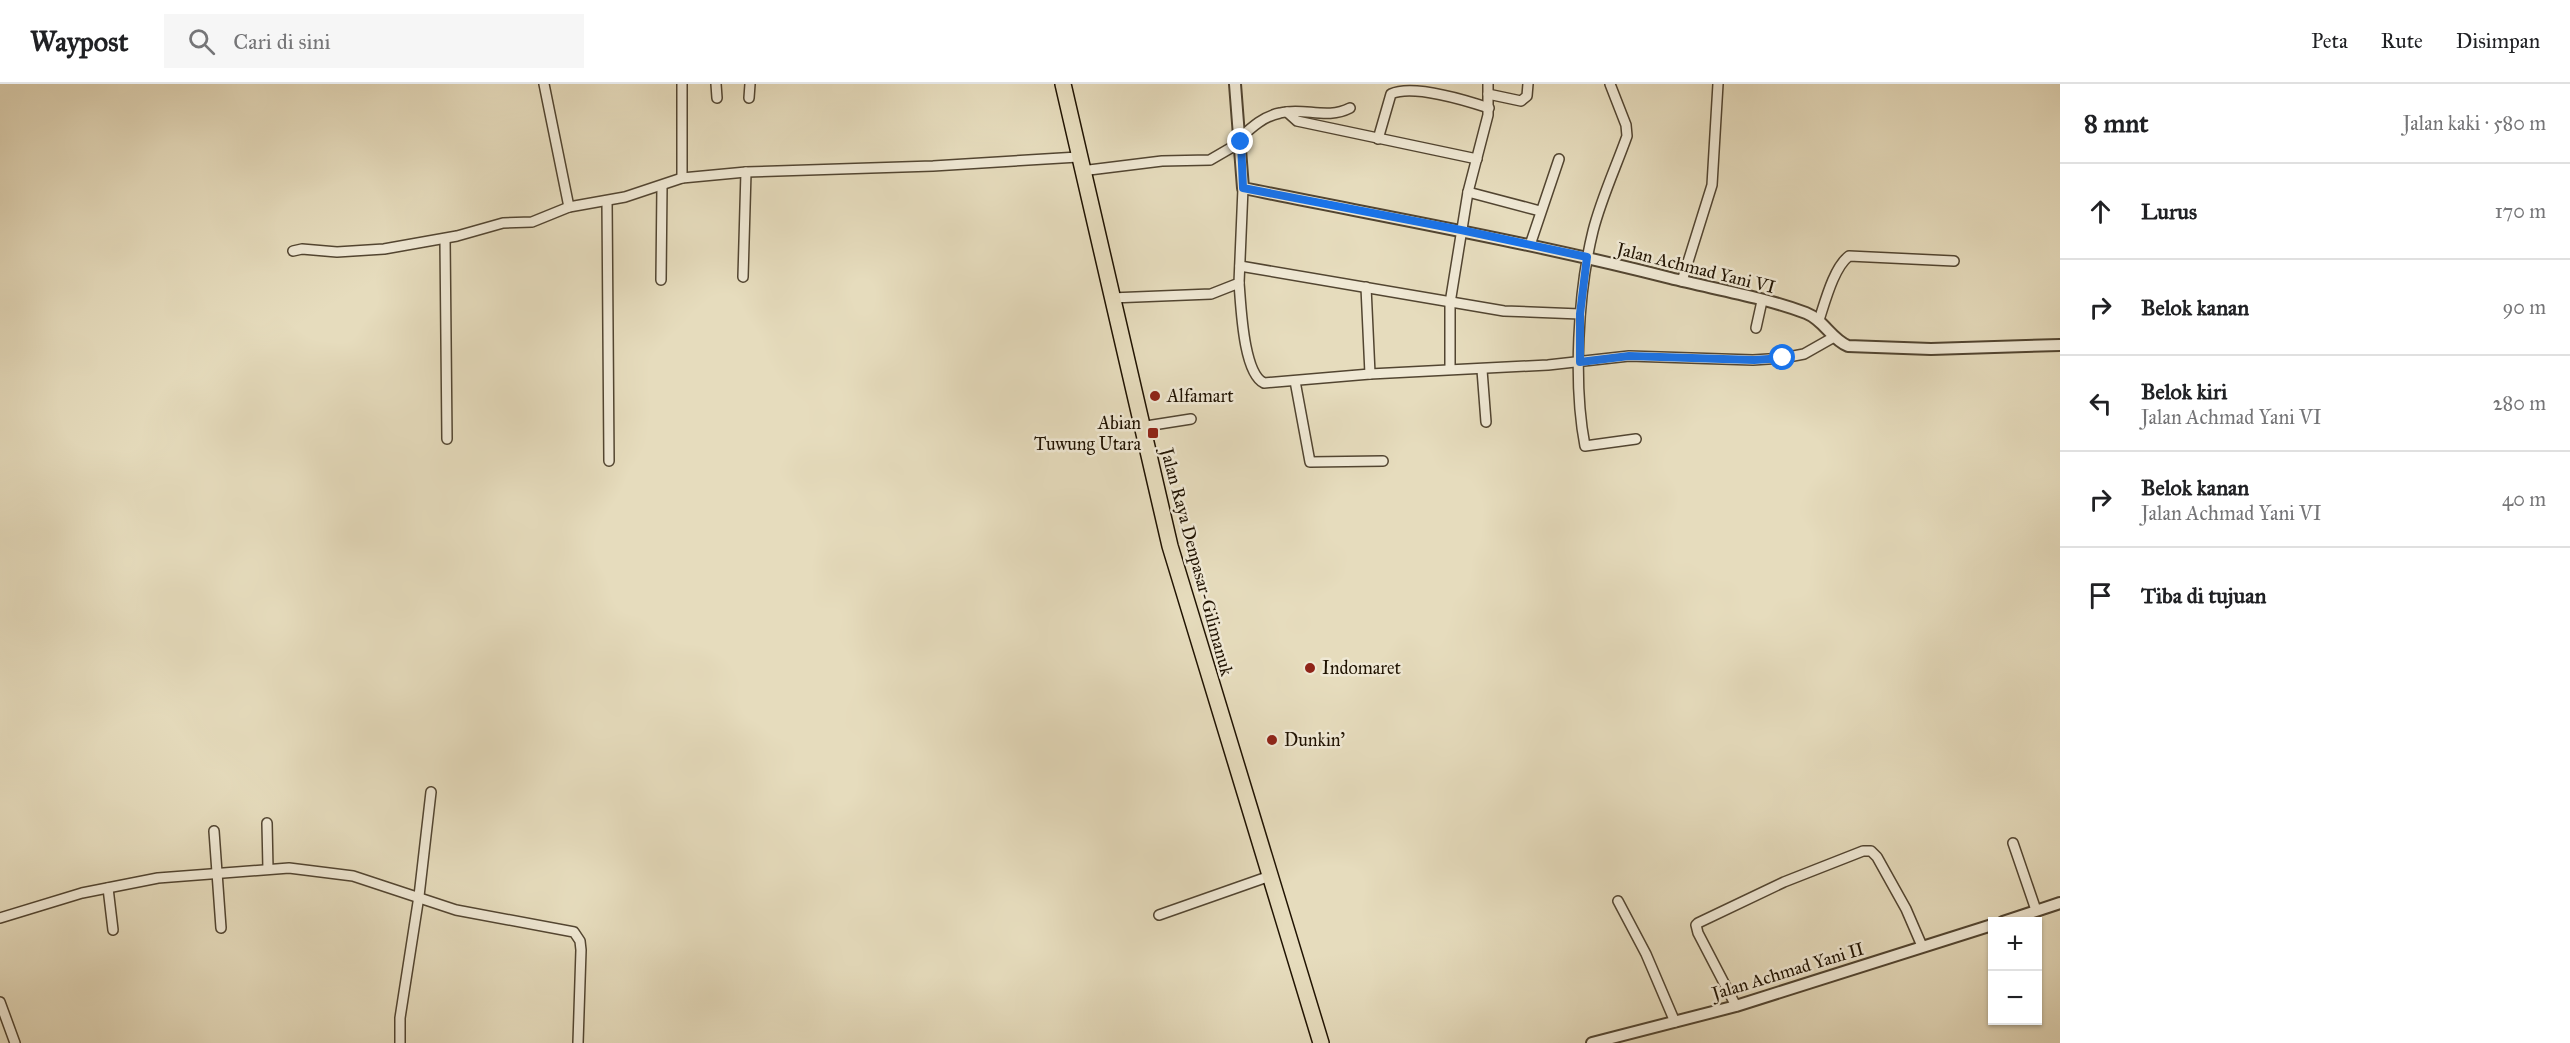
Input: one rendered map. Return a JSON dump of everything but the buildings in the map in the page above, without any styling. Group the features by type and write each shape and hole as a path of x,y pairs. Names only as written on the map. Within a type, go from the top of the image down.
{"highway":[{"name":"Jalan Raya Denpasar-Gilimanuk","path":"1063,84 1110,298 1170,546 1321,1043"}],"street":[{"path":"544,84 569,207"},
{"path":"682,84 682,177"},
{"path":"716,84 717,98"},
{"path":"749,98 750,84"},
{"path":"1235,84 1243,188 1239,283 1247,347 1254,372 1263,383 1450,369 1482,370 1629,356 1754,360 1783,358 1804,354 1834,337"},
{"path":"1450,369 1450,303 1468,192 1489,108 1488,89 1521,101 1527,96 1528,84"},
{"path":"1610,84 1626,124 1627,136 1596,219 1587,257 1580,314 1580,362 1585,446 1636,439"},
{"path":"1682,281 1712,185 1718,84"},
{"path":"1378,139 1391,94 1403,86 1416,85 1432,89 1489,108"},
{"path":"293,251 337,252 384,249 445,239 503,223 532,222 569,207 607,201 662,186 682,177 746,172 1210,160 1241,144 1256,123 1269,116 1330,115 1350,108"},
{"path":"1289,114 1297,121 1477,159"},
{"path":"1530,245 1559,159"},
{"path":"743,277 746,172"},
{"path":"661,280 662,186"},
{"name":"Jalan Achmad Yani VI","path":"1243,188 1587,257 1762,301 1805,313 1819,320 1834,337 1848,346 1870,349 2060,345"},
{"path":"1468,192 1540,211"},
{"path":"607,201 609,461"},
{"path":"445,239 447,439"},
{"path":"1819,320 1830,288 1842,264 1850,256 1954,261"},
{"path":"1240,266 1504,311 1580,314"},
{"path":"1110,298 1211,294 1239,283"},
{"path":"1366,287 1371,374"},
{"path":"1756,328 1762,301"},
{"path":"1482,370 1486,423"},
{"path":"1295,381 1310,462 1383,461"},
{"path":"1140,427 1191,419"},
{"path":"400,1043 400,1018 419,897 430,792"},
{"path":"267,823 268,869"},
{"path":"214,831 221,928"},
{"path":"2013,843 2036,910"},
{"path":"1736,1006 1696,929 1698,923 1784,882 1863,850 1871,851 1877,857 1906,909 1923,946"},
{"path":"0,918 39,905 108,888 158,878 216,872 289,868 338,873 372,880 456,910 568,930 577,936 582,966 578,1043"},
{"path":"1160,915 1270,876"},
{"path":"108,888 113,930"},
{"path":"1618,902 1646,954 1675,1022"},
{"path":"2015,917 2060,903"},
{"name":"Jalan Achmad Yani II","path":"1592,1043 1736,1006 1988,926"},
{"path":"0,1002 15,1043"}],"place":[{"name":"Alfamart","path":"1155,396"},
{"name":"Abian Tuwung Utara","path":"1153,433"},
{"name":"Indomaret","path":"1310,668"},
{"name":"Dunkin'","path":"1272,740"}],"route":[{"path":"1241,142 1243,188 1587,257 1580,314 1580,362 1629,356 1754,360 1783,358"}]}
